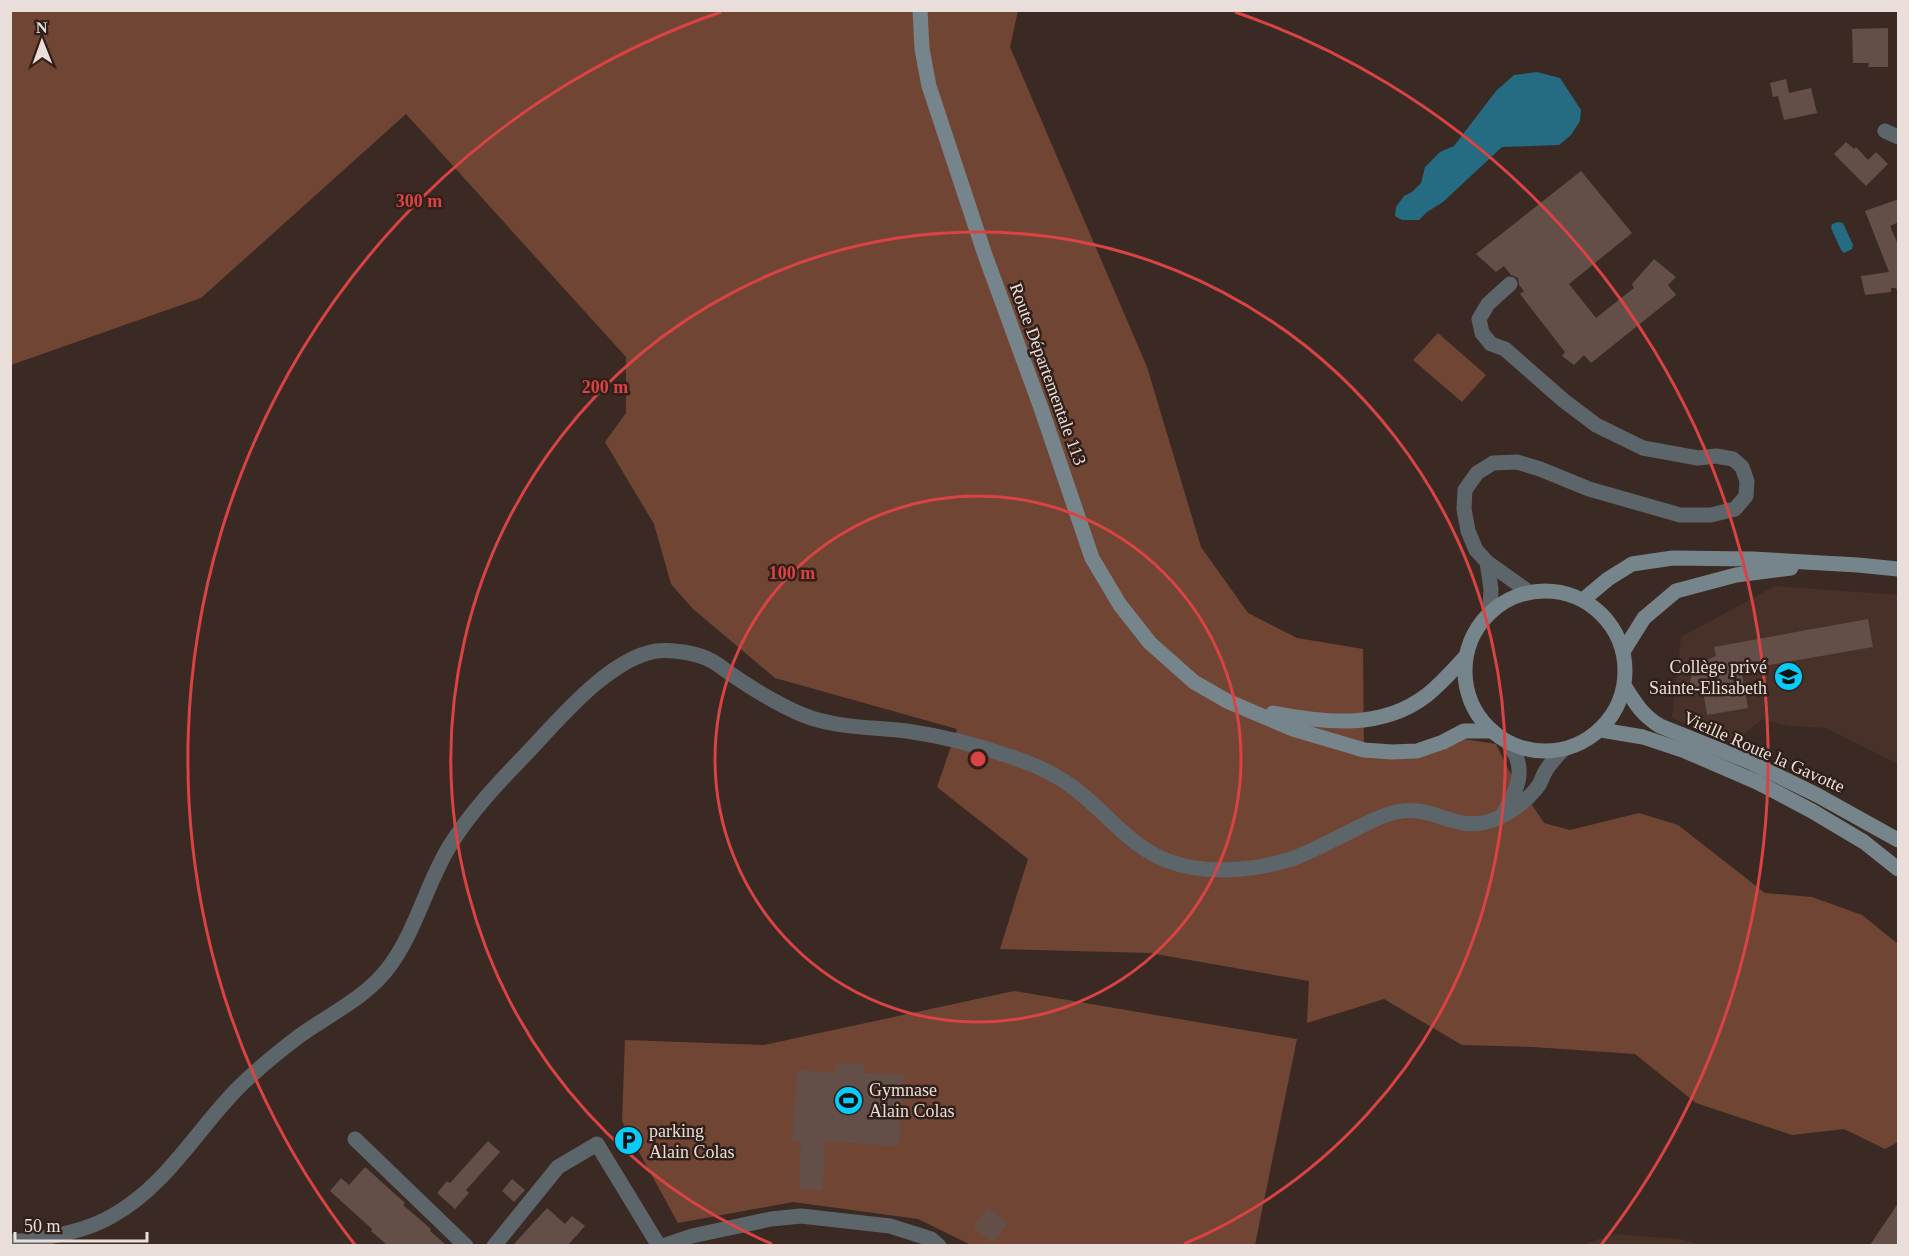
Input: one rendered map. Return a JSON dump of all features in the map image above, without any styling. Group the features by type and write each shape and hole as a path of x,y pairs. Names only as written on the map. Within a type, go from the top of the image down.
{"main road":[{"name":"Route Départementale 113","path":"920,10 922,49 929,87 985,255 1041,408 1092,558 1120,605 1150,643 1194,682 1227,700 1293,729 1364,750 1417,751 1464,732 1492,731"},
{"path":"1584,600 1608,579 1632,564 1673,558 1753,559 1899,569"},
{"path":"1624,650 1644,618 1676,591 1736,575 1823,564"},
{"path":"1557,591 1584,600 1609,621 1624,650 1625,687 1617,710 1601,730 1583,743 1563,750 1545,752 1508,743 1478,716 1469,697 1465,676 1466,656 1475,632 1490,612 1508,599 1529,592 1557,591"},
{"name":"Route Départementale 113","path":"1227,700 1273,713 1312,720 1355,722 1375,719 1426,696 1466,656"},
{"name":"Vieille Route la Gavotte","path":"1625,687 1647,718 1660,726 1750,762 1817,795 1899,840"},
{"name":"Vieille Route la Gavotte","path":"1601,730 1643,737 1685,751 1757,782 1864,842 1899,869"}],"street":[{"path":"1510,284 1488,304 1479,320 1482,333 1491,344 1505,350 1596,425 1643,448 1698,458 1716,456 1732,459 1742,467 1747,481 1746,496 1735,509 1711,515 1680,515 1589,489 1525,464 1493,463 1477,472 1465,490 1464,509 1468,531 1476,550 1487,562 1529,592"},
{"path":"1487,562 1491,589 1490,612"},
{"path":"10,1242 35,1240 81,1229 108,1219 133,1203 161,1178 229,1097 250,1077 299,1037 368,990 401,950 449,846 492,790 582,694 614,670 633,659 656,651 684,653 709,659 779,703 818,720 936,736 972,744 1032,764 1071,786 1139,846 1164,860 1191,868 1259,867 1294,859 1381,817 1405,810 1428,812 1457,823 1483,824 1518,807 1539,785 1546,768 1563,750"},
{"path":"1502,816 1512,799 1519,774 1516,753 1508,743"},
{"path":"355,1139 466,1245"},
{"path":"494,1245 558,1167 597,1144 660,1245 692,1236 801,1216 890,1226 931,1239 939,1245"}],"shaded area":[{"path":"10,11 1018,11 1010,47 1147,367 1201,547 1248,613 1297,638 1363,649 1364,754 1464,739 1496,744 1508,769 1544,823 1570,830 1639,813 1678,825 1765,893 1812,897 1862,915 1898,944 1898,1142 1885,1149 1844,1129 1792,1135 1696,1103 1635,1054 1462,1045 1384,999 1307,1023 1309,981 1150,953 1000,949 1028,859 937,787 957,729 775,678 693,609 671,584 654,524 605,442 626,413 626,357 406,114 201,298 11,365"},
{"path":"1438,333 1486,375 1462,402 1413,360"},
{"name":"Collège privé Sainte-Elisabeth","path":"1775,586 1898,595 1898,764 1826,728 1789,726 1762,719 1732,744 1672,718 1681,637"},
{"path":"1014,991 1297,1039 1255,1245 971,1245 918,1219 793,1202 678,1223 622,1121 625,1040 764,1045"},
{"path":"1612,1234 1680,1239 1702,1245 1583,1245"}],"water":[{"path":"1537,72 1560,78 1581,110 1580,121 1571,135 1559,145 1502,147 1443,202 1419,220 1402,220 1395,216 1396,207 1404,196 1421,183 1425,167 1440,152 1454,146 1496,91 1514,75"},
{"path":"1843,223 1853,245 1852,249 1844,253 1831,228 1832,224"}],"building":[{"path":"1888,28 1888,67 1868,67 1869,63 1853,63 1852,29"},
{"path":"1786,79 1789,93 1811,88 1817,113 1784,120 1778,96 1773,97 1770,83"},
{"path":"1846,142 1854,149 1856,147 1868,160 1876,152 1888,164 1866,186 1834,154"},
{"path":"1581,171 1632,233 1569,284 1596,318 1634,288 1632,284 1654,259 1676,277 1668,285 1676,295 1591,363 1584,355 1574,365 1562,356 1565,352 1520,294 1524,291 1519,285 1518,278 1511,275 1504,266 1496,272 1476,254"},
{"path":"1899,199 1899,222 1890,226 1899,247 1899,294 1896,288 1891,288 1891,292 1865,295 1861,276 1889,272 1865,211"},
{"path":"1868,619 1873,647 1741,670 1748,708 1707,715 1703,690 1687,693 1692,674 1700,663 1716,656 1714,647"},
{"name":"Gymnase Alain Colas","path":"835,1063 864,1064 864,1073 904,1074 899,1146 825,1141 823,1190 799,1189 801,1141 792,1141 797,1070 834,1073"},
{"path":"488,1141 500,1152 466,1190 469,1193 455,1209 437,1193 447,1181 450,1183"},
{"path":"365,1167 405,1203 403,1205 446,1245 387,1245 330,1191 341,1178 349,1185"},
{"path":"512,1179 525,1190 514,1202 502,1191"},
{"path":"1899,1202 1899,1245 1870,1245"},
{"path":"547,1208 565,1224 572,1216 585,1226 568,1245 513,1245"},
{"path":"988,1208 1008,1222 993,1243 973,1227"}],"place":[{"name":"Collège privé Sainte-Elisabeth","path":"1788,677"},
{"name":"Gymnase Alain Colas","path":"848,1100"},
{"name":"parking Alain Colas","path":"628,1141"}]}
